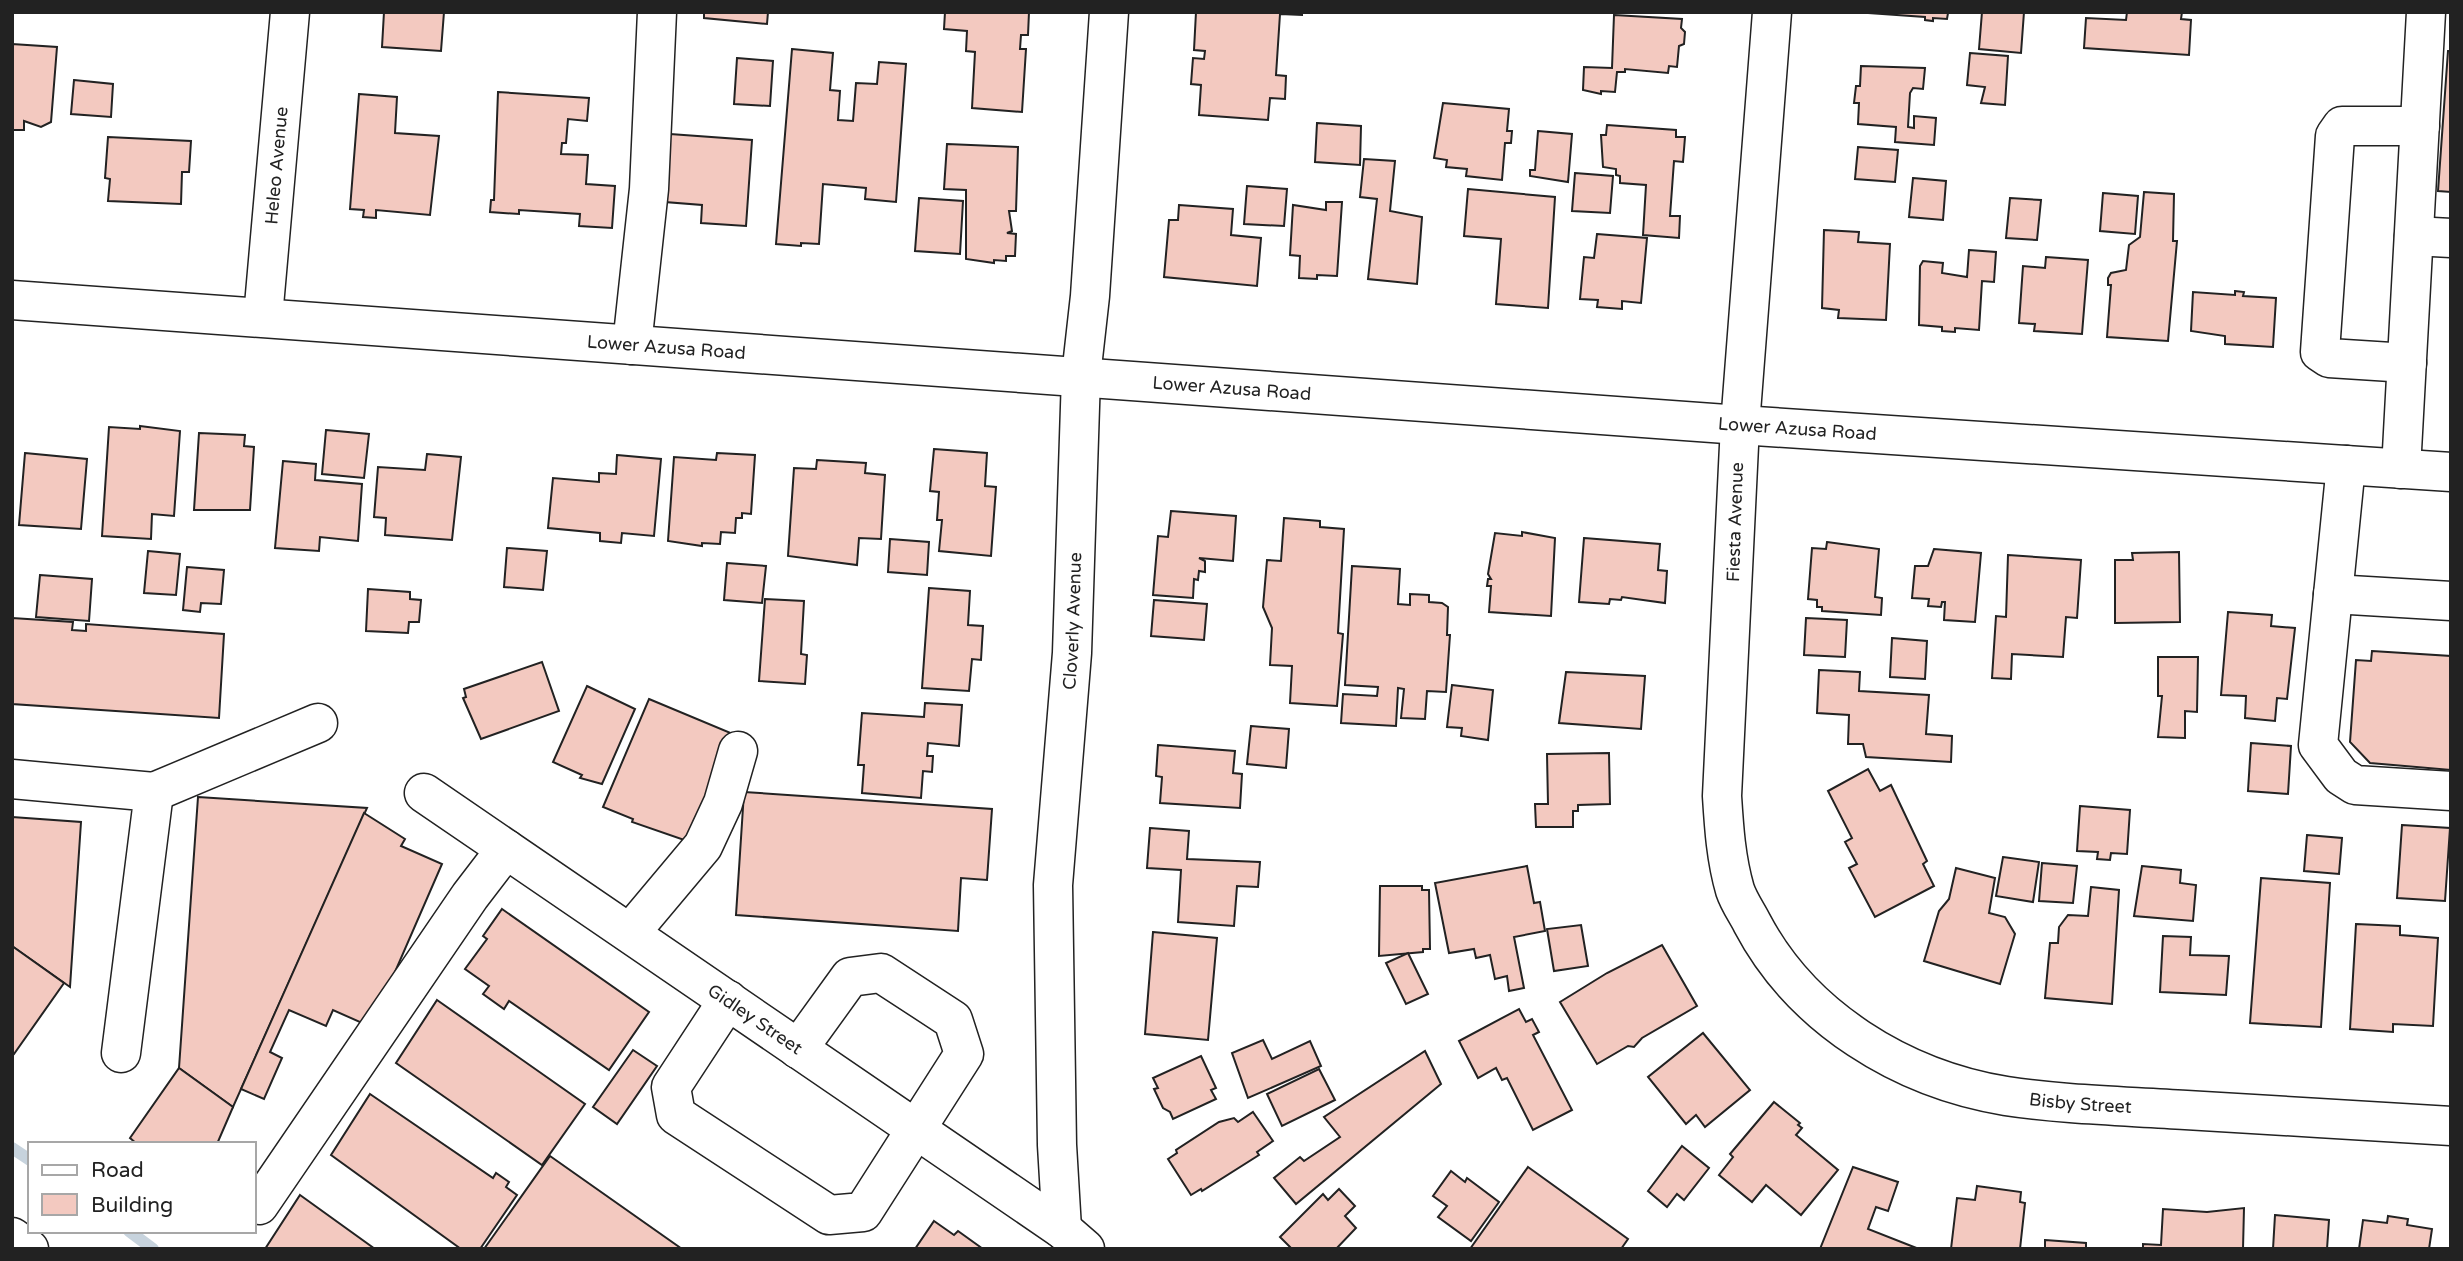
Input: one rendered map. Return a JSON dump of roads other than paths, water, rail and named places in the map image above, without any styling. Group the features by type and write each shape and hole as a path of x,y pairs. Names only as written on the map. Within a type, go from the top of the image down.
{"street":[{"name":"Heleo Avenue","path":"263,317 290,12"},
{"path":"632,345 649,189 657,12"},
{"name":"Cloverly Avenue","path":"1073,1239 1056,1133 1053,885 1072,653 1081,376 1090,296 1110,12"},
{"name":"Fiesta Avenue","path":"1762,941 1736,893 1725,843 1723,796 1740,425 1772,12"},
{"path":"2401,469 2407,363 2432,237 2420,126 2426,12"},
{"path":"2407,363 2329,358 2320,352 2335,136 2342,125 2420,126"},
{"name":"Lower Azusa Road","path":"12,300 1740,425 2451,472"},
{"path":"2346,465 2318,745 2341,776 2355,785 2451,791"},
{"path":"2333,594 2451,601"},
{"path":"12,779 154,792 318,723"},
{"path":"630,933 703,846 723,803 738,751"},
{"path":"121,1053 154,792"},
{"name":"Gidley Street","path":"424,793 917,1129 1073,1239"},
{"path":"259,1205 470,896 506,849"},
{"name":"Bisby Street","path":"1762,941 1797,988 1839,1026 1892,1058 1939,1079 2005,1096 2069,1102 2451,1126"},
{"path":"728,1000 671,1087 676,1115 829,1215 863,1212 964,1054 953,1020 881,973 850,977 799,1049"},
{"path":"12,1237 29,1249"}],"waterway":[{"path":"12,1148 28,1159"},
{"path":"132,1233 153,1249"}]}
